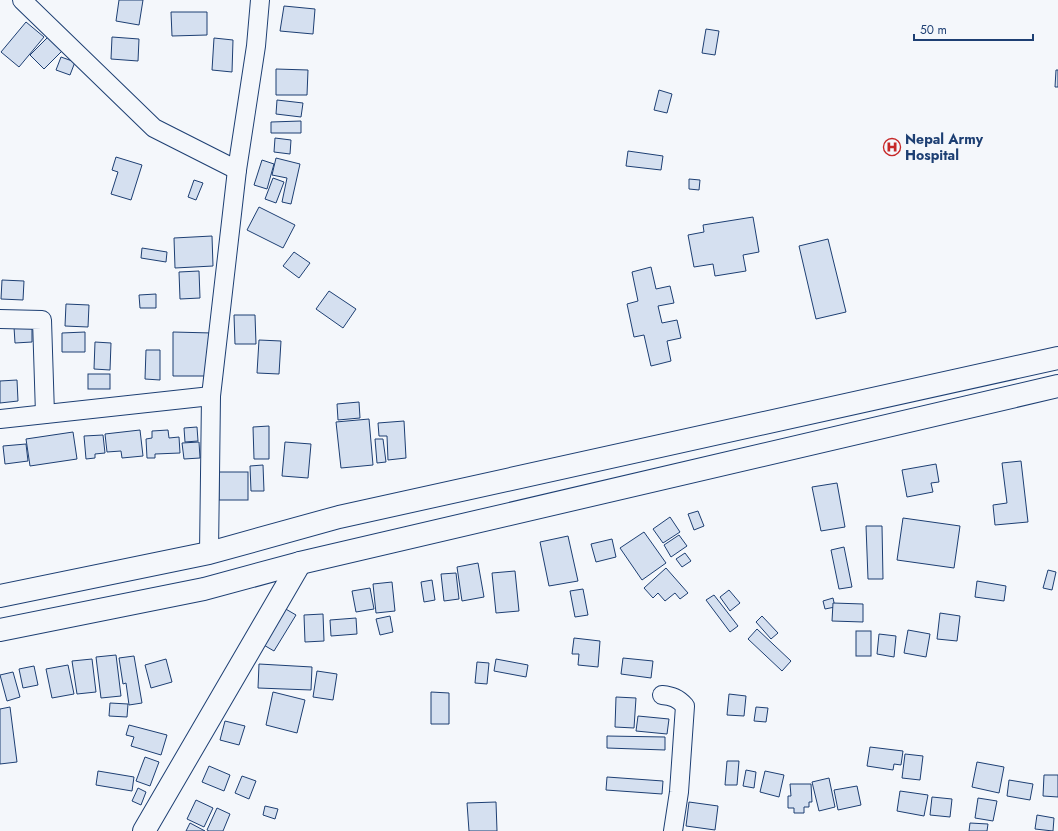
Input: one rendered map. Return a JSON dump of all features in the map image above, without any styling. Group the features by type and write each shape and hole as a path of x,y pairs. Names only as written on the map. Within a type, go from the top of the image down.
{"main road":[{"path":"0,596 209,553 339,517 1058,358"},
{"path":"0,630 204,589 300,563 1058,386"},
{"path":"144,831 300,563"}],"street":[{"path":"22,0 154,128 237,170"},
{"path":"209,553 211,396 237,170 256,46 260,0"},
{"path":"0,319 42,320 45,414"},
{"path":"0,418 211,396"},
{"path":"662,695 672,696 680,700 685,706 679,792 673,831"}],"building":[{"path":"119,0 143,0 139,25 116,21"},
{"path":"284,6 315,9 313,34 280,31"},
{"path":"171,12 207,12 207,35 172,36"},
{"path":"26,22 44,37 19,67 1,52"},
{"path":"706,29 719,31 715,55 702,53"},
{"path":"48,37 62,51 44,69 30,55"},
{"path":"112,37 139,39 138,61 111,59"},
{"path":"214,38 233,40 232,72 212,70"},
{"path":"61,57 75,62 70,75 56,70"},
{"path":"276,69 308,70 307,95 276,95"},
{"path":"1056,70 1058,70 1058,87 1055,87"},
{"path":"659,90 672,94 667,113 654,110"},
{"path":"277,100 303,103 301,117 276,114"},
{"path":"301,121 301,133 271,133 271,122"},
{"path":"275,138 291,140 290,154 274,152"},
{"path":"628,151 663,156 661,170 626,166"},
{"path":"116,157 142,165 131,200 111,194 118,172 112,170"},
{"path":"276,158 300,164 291,204 282,202 287,178 272,175"},
{"path":"262,160 274,164 267,189 254,185"},
{"path":"273,178 284,182 276,203 265,199"},
{"path":"689,179 700,180 699,190 689,189"},
{"path":"194,180 203,183 196,200 188,197"},
{"path":"259,207 295,225 283,248 247,230"},
{"path":"753,217 759,252 743,255 746,271 715,276 713,264 694,267 688,235 704,232 703,225"},
{"path":"212,236 213,266 175,268 174,238"},
{"path":"828,239 846,312 816,319 799,246"},
{"path":"142,248 167,252 166,262 141,258"},
{"path":"294,252 310,263 299,278 283,266"},
{"path":"651,267 656,289 670,286 674,303 658,306 662,323 677,320 681,338 667,341 671,361 651,366 644,335 634,337 627,304 638,301 632,272"},
{"path":"199,271 200,298 180,299 179,272"},
{"path":"2,280 24,281 23,300 1,299"},
{"path":"329,291 356,309 343,328 316,309"},
{"path":"156,294 156,308 140,308 139,295"},
{"path":"66,304 89,305 88,327 65,326"},
{"path":"234,315 255,315 256,344 235,344"},
{"path":"32,326 32,342 15,343 14,327"},
{"path":"85,332 85,352 62,352 62,333"},
{"path":"173,332 212,333 211,376 173,376"},
{"path":"259,340 281,341 279,374 257,373"},
{"path":"95,342 111,343 110,370 94,369"},
{"path":"146,350 160,350 160,380 145,379"},
{"path":"88,374 110,374 110,389 88,389"},
{"path":"17,380 18,401 0,403 0,381"},
{"path":"359,402 360,418 338,420 337,404"},
{"path":"369,419 373,465 341,468 336,422"},
{"path":"404,421 406,458 388,460 387,436 379,436 378,423"},
{"path":"269,426 269,459 254,459 253,427"},
{"path":"197,427 198,441 185,442 184,428"},
{"path":"140,430 143,456 122,458 121,451 107,452 105,434"},
{"path":"168,430 169,438 179,437 180,453 155,454 155,458 147,458 146,439 152,438 152,431"},
{"path":"73,432 77,459 30,466 26,439"},
{"path":"103,435 105,453 95,454 95,458 86,459 84,436"},
{"path":"375,439 383,439 386,462 377,463"},
{"path":"199,442 200,458 184,459 182,443"},
{"path":"285,442 311,444 308,478 282,476"},
{"path":"26,444 28,461 5,464 3,446"},
{"path":"1021,461 1028,522 995,525 993,505 1007,503 1002,463"},
{"path":"936,464 939,482 931,483 933,492 907,497 902,470"},
{"path":"263,465 264,491 251,491 250,466"},
{"path":"219,472 248,472 248,500 219,500"},
{"path":"837,483 845,527 821,531 812,487"},
{"path":"698,511 704,526 694,530 688,514"},
{"path":"670,517 680,532 663,543 653,529"},
{"path":"903,518 960,526 954,568 897,560"},
{"path":"866,526 882,526 883,579 868,579"},
{"path":"644,532 666,563 642,580 620,548"},
{"path":"679,535 687,546 671,557 664,545"},
{"path":"568,536 578,581 549,586 540,542"},
{"path":"612,539 616,557 596,562 591,544"},
{"path":"844,547 852,587 839,589 831,550"},
{"path":"685,553 691,561 682,567 676,559"},
{"path":"478,563 484,597 462,601 457,567"},
{"path":"666,568 688,593 680,599 675,593 665,601 658,593 653,598 644,588"},
{"path":"1048,570 1056,572 1052,590 1043,588"},
{"path":"515,571 519,611 496,613 492,573"},
{"path":"456,573 459,599 444,601 441,574"},
{"path":"432,580 435,600 424,602 421,582"},
{"path":"977,581 1006,586 1004,601 975,597"},
{"path":"392,582 395,611 376,613 373,584"},
{"path":"370,588 374,609 356,612 352,591"},
{"path":"583,589 588,615 575,617 570,591"},
{"path":"729,590 740,603 730,611 720,597"},
{"path":"714,595 738,626 730,632 706,600"},
{"path":"833,598 835,607 825,609 823,601"},
{"path":"833,603 863,604 863,622 832,621"},
{"path":"284,608 296,615 274,651 262,644"},
{"path":"940,613 960,616 957,641 937,639"},
{"path":"323,614 324,641 305,642 304,615"},
{"path":"390,616 393,632 380,635 376,619"},
{"path":"762,616 778,633 771,639 756,622"},
{"path":"356,618 357,634 331,636 330,620"},
{"path":"757,629 791,661 782,671 748,639"},
{"path":"908,630 930,634 926,657 904,653"},
{"path":"856,631 871,631 871,656 856,656"},
{"path":"879,634 896,636 894,657 877,654"},
{"path":"574,638 600,641 598,667 578,665 579,654 572,654"},
{"path":"116,655 121,696 101,698 96,657"},
{"path":"134,656 142,703 129,705 126,683 123,684 119,658"},
{"path":"623,658 653,661 651,678 621,674"},
{"path":"92,659 96,692 77,694 72,661"},
{"path":"166,659 172,682 151,688 145,665"},
{"path":"496,659 528,665 526,677 494,671"},
{"path":"477,662 489,663 487,684 475,683"},
{"path":"259,664 312,667 311,690 258,688"},
{"path":"68,665 74,694 52,698 46,669"},
{"path":"34,666 38,685 23,688 19,669"},
{"path":"317,671 337,674 333,700 313,697"},
{"path":"13,672 20,697 7,701 0,675"},
{"path":"273,692 305,700 297,733 266,725"},
{"path":"431,692 449,693 449,724 431,724"},
{"path":"729,694 746,696 744,716 727,715"},
{"path":"616,697 636,698 634,728 615,727"},
{"path":"110,703 128,704 127,717 109,716"},
{"path":"10,707 17,762 0,764 0,709"},
{"path":"756,707 768,708 766,722 754,721"},
{"path":"638,716 669,719 667,734 636,731"},
{"path":"225,721 245,726 239,745 220,740"},
{"path":"129,725 167,735 161,755 131,746 134,737 126,735"},
{"path":"607,736 665,737 665,750 607,748"},
{"path":"870,747 903,751 901,765 894,764 893,770 867,766"},
{"path":"905,754 923,756 920,780 902,778"},
{"path":"145,757 159,762 150,786 136,781"},
{"path":"727,761 739,761 737,785 725,785"},
{"path":"977,762 1004,767 999,793 972,787"},
{"path":"209,766 230,775 224,791 202,782"},
{"path":"746,770 756,772 754,788 743,786"},
{"path":"98,771 134,777 132,791 96,785"},
{"path":"765,771 784,775 779,797 760,792"},
{"path":"1044,775 1058,775 1058,797 1043,796"},
{"path":"242,776 256,781 249,799 235,793"},
{"path":"607,777 663,781 662,794 606,790"},
{"path":"829,778 835,807 819,811 812,782"},
{"path":"1009,780 1033,784 1030,800 1007,796"},
{"path":"790,784 811,784 812,802 809,802 809,807 804,807 804,813 794,813 794,808 788,808 788,796 791,796"},
{"path":"857,786 861,805 838,810 834,790"},
{"path":"138,788 146,792 141,805 132,801"},
{"path":"900,791 928,795 924,816 897,811"},
{"path":"932,797 952,799 950,817 930,815"},
{"path":"978,798 997,801 993,821 975,818"},
{"path":"196,800 213,808 204,827 187,819"},
{"path":"496,802 497,831 469,831 467,803"},
{"path":"689,802 718,806 715,830 686,826"},
{"path":"265,806 278,809 275,819 263,815"},
{"path":"217,808 230,814 223,831 209,831 207,830"},
{"path":"1037,815 1054,818 1053,831 1035,829"},
{"path":"190,823 205,831 186,831"},
{"path":"970,823 988,824 987,831 969,831"}],"place":[{"name":"Nepal Army Hospital","path":"892,147"}]}
